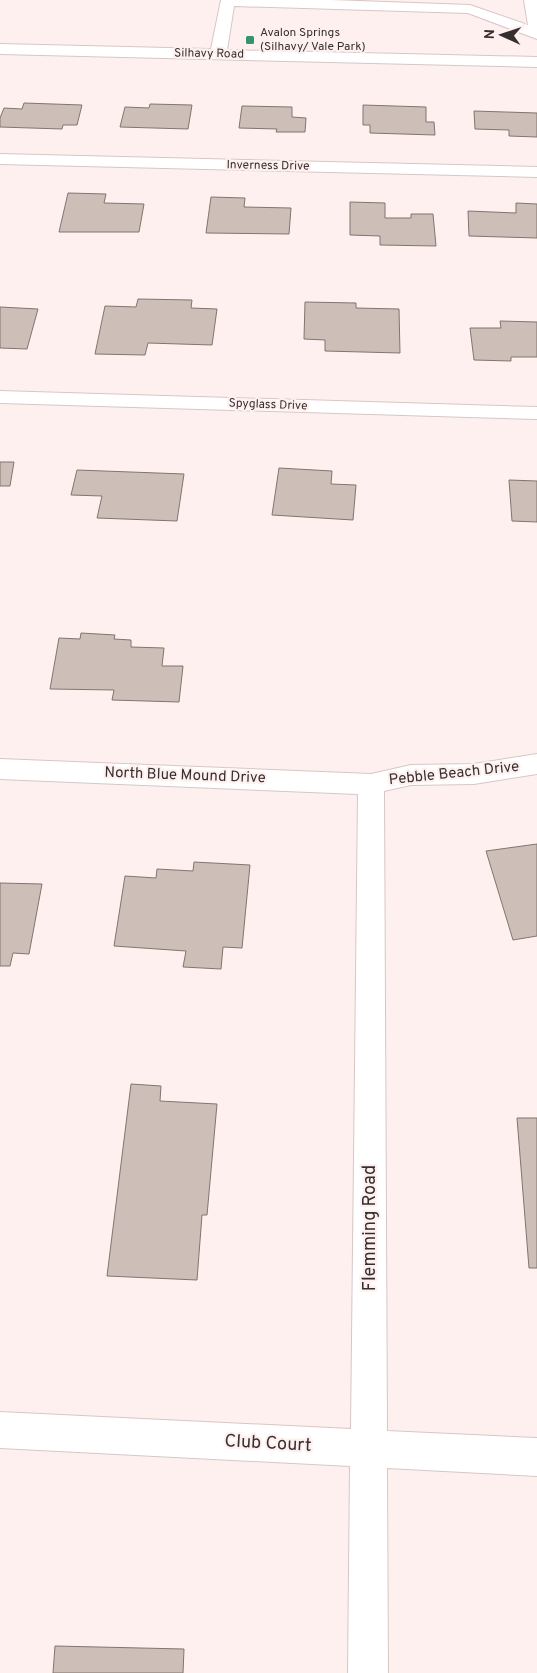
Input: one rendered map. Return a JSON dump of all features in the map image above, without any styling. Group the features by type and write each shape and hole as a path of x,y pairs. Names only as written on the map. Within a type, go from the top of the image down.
{"street":[{"path":"218,54 228,0 470,4 537,34"},
{"path":"531,0 537,34"},
{"name":"Silhavy Road","path":"0,49 537,62"},
{"name":"Inverness Drive","path":"0,159 537,172"},
{"name":"Spyglass Drive","path":"0,397 537,413"},
{"name":"Pebble Beach Drive","path":"371,784 411,775 474,774 537,764"},
{"name":"North Blue Mound Drive","path":"0,769 371,784"},
{"name":"Flemming Road","path":"368,1673 371,784"},
{"name":"Club Court","path":"0,1430 537,1457"}],"building":[{"path":"24,103 82,105 77,125 63,125 62,129 0,127 0,118 4,108 22,109"},
{"path":"150,104 192,105 188,129 120,127 125,107 149,108"},
{"path":"363,105 426,107 426,122 434,122 435,135 370,133 370,125 363,125"},
{"path":"242,106 292,107 292,117 306,118 305,132 276,132 277,129 239,128"},
{"path":"474,111 537,113 537,137 509,136 509,130 475,129"},
{"path":"68,193 106,194 104,203 144,204 139,232 59,232"},
{"path":"211,197 245,198 244,207 291,208 289,234 206,233"},
{"path":"350,202 385,203 385,218 411,218 411,214 433,214 436,246 380,245 380,236 350,235"},
{"path":"516,203 537,204 537,238 469,236 468,211 516,213"},
{"path":"138,299 192,300 191,308 217,309 212,345 148,343 145,355 95,354 105,306 136,307"},
{"path":"305,302 356,303 356,308 399,309 400,353 325,351 325,340 304,339"},
{"path":"0,307 38,309 27,349 0,348"},
{"path":"500,321 537,322 537,357 511,357 511,361 474,360 470,328 501,328"},
{"path":"0,462 14,462 10,486 0,486"},
{"path":"279,468 332,471 331,484 356,485 353,520 272,515"},
{"path":"77,470 184,474 177,521 97,518 102,496 71,495"},
{"path":"509,480 537,481 537,522 512,521"},
{"path":"81,633 115,635 114,639 131,640 131,647 164,648 162,666 183,666 179,702 112,700 114,690 50,689 59,638 80,639"},
{"path":"537,844 537,936 513,940 486,851"},
{"path":"194,862 250,865 242,948 223,947 221,969 183,967 186,951 114,946 125,876 156,878 157,869 193,871"},
{"path":"0,883 42,884 29,954 13,953 10,966 0,966"},
{"path":"131,1084 161,1086 160,1101 217,1104 207,1215 202,1215 197,1280 107,1276"},
{"path":"517,1118 537,1118 537,1268 529,1268"},
{"path":"55,1646 184,1649 183,1673 53,1673"}],"place":[{"name":"Avalon Springs (Silhavy/ Vale Park)","path":"250,40"}]}
